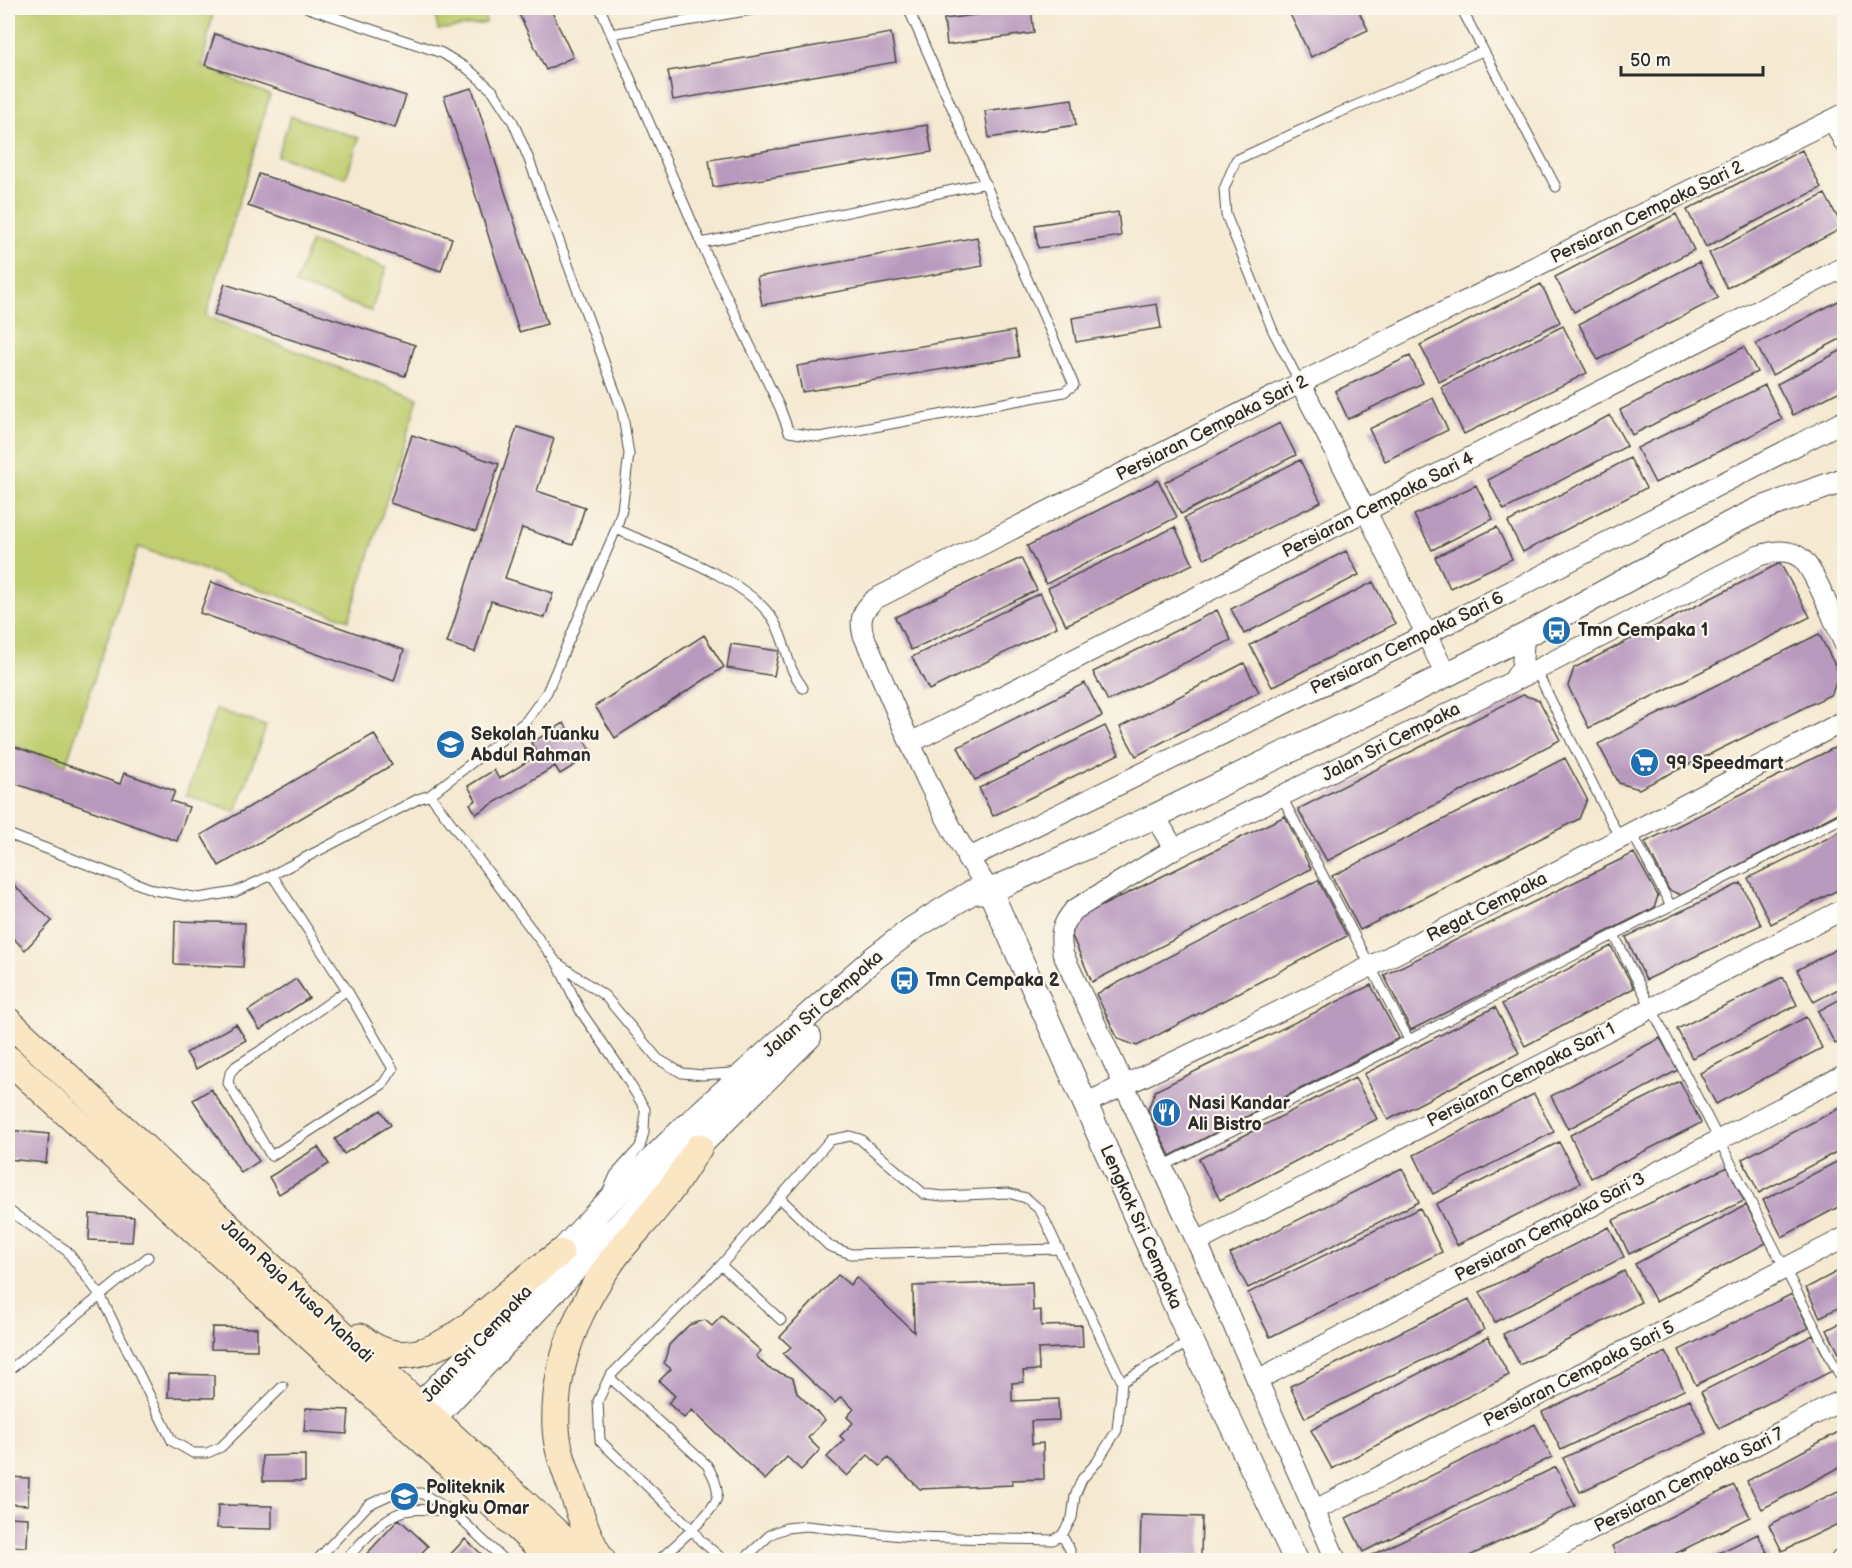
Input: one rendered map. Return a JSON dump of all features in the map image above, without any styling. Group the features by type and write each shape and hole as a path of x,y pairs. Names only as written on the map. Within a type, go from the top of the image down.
{"main road":[{"name":"Jalan Raja Musa Mahadi","path":"8,1021 318,1310 553,1560"},
{"name":"Jalan Raja Musa Mahadi","path":"8,1059 419,1418 586,1560"},
{"path":"602,1560 596,1552 561,1460 556,1428 560,1370 570,1337 593,1287 619,1251 662,1202 699,1147"},
{"path":"318,1310 331,1312 369,1345 389,1354 415,1353 437,1347 458,1336 560,1253"}],"street":[{"name":"Persiaran Cempaka Sari 2","path":"990,891 968,859 910,743 863,634 860,621 864,609 896,588 1300,383 1839,117"},
{"path":"1839,117 1845,142"},
{"name":"Persiaran Cempaka Sari 4","path":"910,743 1845,267"},
{"path":"1300,383 1446,675"},
{"name":"Persiaran Cempaka Sari 6","path":"968,859 1425,635 1845,421"},
{"name":"Jalan Sri Cempaka","path":"419,1418 598,1211 683,1129 848,980 912,929 972,891 990,891 1155,816 1446,675 1524,636 1760,509 1844,483"},
{"name":"Jalan Sri Cempaka","path":"1125,1085 1063,954 1060,938 1064,922 1074,910 1174,849 1772,551 1789,552 1802,558 1811,571 1845,643"},
{"path":"1524,636 1535,648 1545,654 1563,655"},
{"path":"1513,681 1522,666 1524,636"},
{"name":"Regat Cempaka","path":"1086,1103 1370,966 1626,836 1845,721"},
{"path":"1155,816 1174,849"},
{"name":"Jalan Sri Cempaka","path":"419,1418 699,1147 820,1026 861,989 929,936 982,902 990,891"},
{"name":"Lengkok Sri Cempaka","path":"990,891 1191,1340 1296,1560"},
{"name":"Persiaran Cempaka Sari 1","path":"1197,1242 1845,909"},
{"name":"Persiaran Cempaka Sari 3","path":"1257,1380 1845,1075"},
{"path":"1125,1085 1197,1242 1336,1560"},
{"name":"Persiaran Cempaka Sari 5","path":"1315,1510 1845,1238"},
{"name":"Persiaran Cempaka Sari 7","path":"1533,1560 1845,1399"}],"lane":[{"path":"8,834 154,890 199,898 235,892 272,875 430,795 526,721 547,692 616,529 622,510 629,454 622,410 513,122 493,91 468,69 442,53 308,8"},
{"path":"600,8 701,243 780,408 789,432 820,437 1064,392 1074,385 908,8"},
{"path":"611,34 763,8"},
{"path":"1461,8 1556,187"},
{"path":"1300,383 1273,331 1226,215 1224,189 1236,160 1338,113 1483,51"},
{"path":"701,243 986,183"},
{"path":"616,529 729,580 753,596 773,619 784,644 790,666 804,688"},
{"path":"1536,670 1626,836 1671,906"},
{"path":"430,795 557,963 581,1012 621,1069 645,1109 644,1132 640,1147 615,1175 598,1211"},
{"path":"1282,797 1409,1040"},
{"path":"1163,1166 1845,817"},
{"path":"272,875 346,990 393,1069 383,1084 271,1156 228,1083 230,1073 236,1066 346,990"},
{"path":"1614,935 1845,1384"},
{"path":"557,963 605,996 658,1059 682,1072 703,1075 730,1073 754,1065"},
{"path":"724,1560 701,1541 692,1528 600,1441 598,1401 609,1377 721,1264 830,1140 850,1136 860,1139 924,1194 943,1196 1008,1193 1026,1198 1040,1210 1122,1382 1117,1430 1097,1462 1082,1479 1075,1496 1072,1518 1062,1535 1053,1539 912,1537 806,1526 786,1528 771,1534 743,1560"},
{"path":"780,1198 829,1246 851,1254 1059,1249"},
{"path":"8,1210 67,1251 100,1295 172,1441 193,1453 207,1453 221,1447 283,1386"},
{"path":"8,1371 148,1257"},
{"path":"721,1264 781,1320"},
{"path":"1122,1382 1191,1340"},
{"path":"609,1377 707,1465 715,1480 717,1496 710,1512 659,1560"},
{"path":"317,1560 368,1505 394,1493 421,1493 452,1511 504,1560"},
{"path":"345,1560 376,1529 394,1515 411,1510 452,1511"},
{"path":"1062,1535 1070,1550 1070,1560"}],"green space":[{"path":"8,8 214,8 202,66 270,95 206,316 418,399 349,620 138,547 66,764 8,743"},
{"path":"434,8 484,8 486,23 438,30"},
{"path":"291,116 359,138 346,178 277,156"},
{"path":"311,242 386,268 371,311 295,284"},
{"path":"216,709 266,726 236,812 186,795"}],"building":[{"path":"516,8 550,8 573,57 546,70"},
{"path":"1031,8 1034,33 947,45 944,19"},
{"path":"1287,8 1357,8 1368,30 1311,57"},
{"path":"891,33 896,62 673,100 668,71"},
{"path":"215,34 406,96 395,128 205,65"},
{"path":"472,88 547,324 519,332 444,96"},
{"path":"1072,99 1076,125 989,138 985,111"},
{"path":"927,125 932,152 713,187 709,160"},
{"path":"1802,150 1821,188 1706,247 1687,210"},
{"path":"259,174 452,238 441,271 248,206"},
{"path":"1825,194 1843,228 1727,288 1709,253"},
{"path":"1118,212 1121,236 1038,248 1035,225"},
{"path":"1676,214 1694,250 1574,312 1555,277"},
{"path":"977,237 983,266 762,305 757,277"},
{"path":"1699,262 1718,298 1598,360 1579,324"},
{"path":"225,284 415,345 405,376 214,315"},
{"path":"1541,284 1560,322 1439,382 1420,345"},
{"path":"1844,298 1844,337 1772,375 1756,344"},
{"path":"1157,304 1161,328 1076,342 1072,318"},
{"path":"1563,326 1587,373 1464,434 1441,387"},
{"path":"1014,331 1019,357 802,392 797,366"},
{"path":"1744,347 1757,372 1632,435 1620,410"},
{"path":"1844,349 1844,389 1793,415 1777,384"},
{"path":"1410,356 1423,383 1348,419 1335,391"},
{"path":"1765,385 1782,420 1655,483 1637,448"},
{"path":"1433,398 1448,430 1385,461 1369,429"},
{"path":"1610,415 1627,446 1504,510 1488,480"},
{"path":"1280,423 1296,455 1181,514 1165,482"},
{"path":"517,427 554,439 537,491 585,507 573,545 522,528 505,578 553,593 545,618 491,601 475,652 447,643"},
{"path":"412,435 499,464 476,531 390,503"},
{"path":"1630,458 1646,488 1523,552 1508,522"},
{"path":"1300,460 1321,502 1205,559 1184,518"},
{"path":"1158,480 1177,517 1046,584 1027,546"},
{"path":"1476,485 1493,519 1432,550 1414,515"},
{"path":"1175,527 1193,564 1066,625 1048,588"},
{"path":"1497,527 1512,559 1450,588 1435,557"},
{"path":"1346,551 1359,575 1244,634 1231,609"},
{"path":"1021,558 1037,590 911,650 895,617"},
{"path":"1780,563 1810,617 1589,728 1568,686 1574,668"},
{"path":"211,582 404,650 394,681 200,613"},
{"path":"1373,582 1395,624 1272,687 1250,645"},
{"path":"1040,593 1057,627 929,690 912,657"},
{"path":"1217,610 1231,640 1108,701 1093,672"},
{"path":"1819,634 1839,673 1832,694 1639,789 1619,783 1598,744"},
{"path":"704,635 724,667 615,738 595,706"},
{"path":"731,644 779,651 774,676 727,668"},
{"path":"1244,663 1259,692 1136,756 1120,727"},
{"path":"1085,683 1102,716 975,780 958,747"},
{"path":"1523,695 1539,700 1560,740 1327,861 1298,809"},
{"path":"564,723 572,737 580,732 593,754 560,774 555,766 476,814 470,804 476,800 468,786 494,770 499,779 538,755 531,743"},
{"path":"1105,726 1119,754 993,816 979,788"},
{"path":"374,734 392,765 219,866 201,835"},
{"path":"1844,743 1844,810 1681,895 1669,890 1645,842"},
{"path":"13,746 120,784 124,773 175,791 171,801 189,807 177,841 8,781 8,761"},
{"path":"1565,758 1587,799 1579,819 1360,930 1332,876"},
{"path":"1285,816 1311,869 1092,982 1072,936 1075,919"},
{"path":"1844,830 1844,887 1771,924 1748,878"},
{"path":"1634,853 1658,896 1654,908 1411,1030 1384,975"},
{"path":"8,880 52,921 25,950 8,933"},
{"path":"1318,880 1347,936 1137,1046 1118,1039 1096,994"},
{"path":"1741,883 1761,925 1646,980 1626,937"},
{"path":"175,921 245,923 243,967 174,964"},
{"path":"1844,945 1844,986 1814,1002 1797,970"},
{"path":"1611,946 1634,988 1525,1046 1502,1004"},
{"path":"1783,977 1797,1005 1692,1058 1677,1029"},
{"path":"296,979 309,998 260,1030 248,1011"},
{"path":"1371,985 1399,1038 1170,1156 1148,1110 1155,1091"},
{"path":"1844,997 1844,1039 1835,1044 1818,1011"},
{"path":"1495,1007 1519,1053 1388,1120 1364,1074"},
{"path":"1806,1017 1822,1048 1716,1104 1700,1073"},
{"path":"236,1024 246,1040 196,1069 186,1053"},
{"path":"1660,1038 1678,1070 1568,1129 1551,1096"},
{"path":"1355,1078 1377,1119 1220,1200 1199,1159"},
{"path":"1680,1081 1701,1123 1591,1178 1570,1135"},
{"path":"211,1089 259,1161 241,1173 193,1100"},
{"path":"1534,1094 1554,1132 1433,1194 1414,1155"},
{"path":"1844,1106 1844,1148 1759,1193 1742,1159"},
{"path":"381,1110 391,1125 344,1154 335,1139"},
{"path":"8,1130 49,1134 46,1163 8,1159"},
{"path":"1559,1142 1580,1183 1457,1245 1436,1204"},
{"path":"318,1147 329,1164 279,1194 269,1177"},
{"path":"1844,1158 1844,1204 1782,1237 1763,1200"},
{"path":"1728,1167 1744,1201 1629,1254 1613,1220"},
{"path":"1402,1168 1419,1202 1248,1288 1230,1254"},
{"path":"1746,1205 1766,1243 1656,1302 1635,1264"},
{"path":"1420,1208 1442,1252 1270,1337 1248,1293"},
{"path":"90,1214 134,1217 132,1242 89,1240"},
{"path":"1609,1227 1624,1257 1495,1322 1480,1292"},
{"path":"1844,1268 1844,1305 1820,1317 1806,1288"},
{"path":"1624,1271 1641,1302 1520,1365 1503,1334"},
{"path":"838,1275 850,1285 856,1277 914,1332 913,1286 1032,1282 1033,1311 1041,1310 1041,1326 1082,1325 1083,1347 1038,1349 1039,1370 1023,1371 1024,1382 1012,1383 1012,1401 1058,1399 1059,1420 1031,1421 1032,1444 1043,1443 1044,1479 1012,1480 1012,1485 920,1489 888,1458 880,1466 868,1455 847,1476 827,1457 844,1440 840,1436 853,1423 847,1417 854,1409 841,1397 835,1403 783,1354 791,1347 780,1337"},
{"path":"1792,1294 1809,1328 1696,1385 1679,1350"},
{"path":"1469,1299 1484,1330 1305,1418 1290,1386"},
{"path":"722,1316 761,1351 756,1356 768,1368 793,1378 797,1393 825,1420 808,1438 820,1450 801,1470 787,1457 765,1480 692,1410 684,1418 668,1403 675,1396 659,1381 671,1369 664,1363 669,1345 689,1325 705,1320 712,1326"},
{"path":"1844,1321 1844,1360 1843,1361 1827,1330"},
{"path":"212,1327 257,1328 257,1350 211,1349"},
{"path":"1813,1335 1832,1371 1719,1428 1701,1392"},
{"path":"1488,1337 1509,1375 1332,1469 1311,1430"},
{"path":"1666,1352 1684,1390 1561,1450 1542,1412"},
{"path":"169,1374 214,1375 214,1398 168,1397"},
{"path":"1690,1399 1706,1433 1580,1492 1563,1458"},
{"path":"306,1408 349,1410 347,1434 304,1431"},
{"path":"1535,1424 1552,1457 1363,1552 1346,1518"},
{"path":"1844,1429 1844,1465 1762,1509 1747,1481"},
{"path":"305,1455 305,1481 263,1481 262,1456"},
{"path":"1556,1467 1575,1506 1461,1560 1366,1560 1365,1558"},
{"path":"8,1477 29,1478 28,1505 8,1504"},
{"path":"1734,1485 1750,1517 1662,1560 1619,1560 1612,1546"},
{"path":"1844,1488 1844,1521 1782,1551 1769,1525"},
{"path":"218,1505 272,1506 272,1529 217,1528"},
{"path":"1141,1515 1202,1517 1201,1556 1140,1555"},
{"path":"8,1517 28,1518 27,1547 8,1546"},
{"path":"399,1519 428,1546 415,1560 361,1560"},
{"path":"1758,1534 1770,1558 1766,1560 1704,1560"},
{"path":"465,1539 488,1560 445,1560"}],"place":[{"name":"Tmn Cempaka 1","path":"1557,630"},
{"name":"Sekolah Tuanku Abdul Rahman","path":"450,744"},
{"name":"99 Speedmart","path":"1645,763"},
{"name":"Tmn Cempaka 2","path":"905,980"},
{"name":"Nasi Kandar Ali Bistro","path":"1167,1113"},
{"name":"Politeknik Ungku Omar","path":"405,1497"}]}
